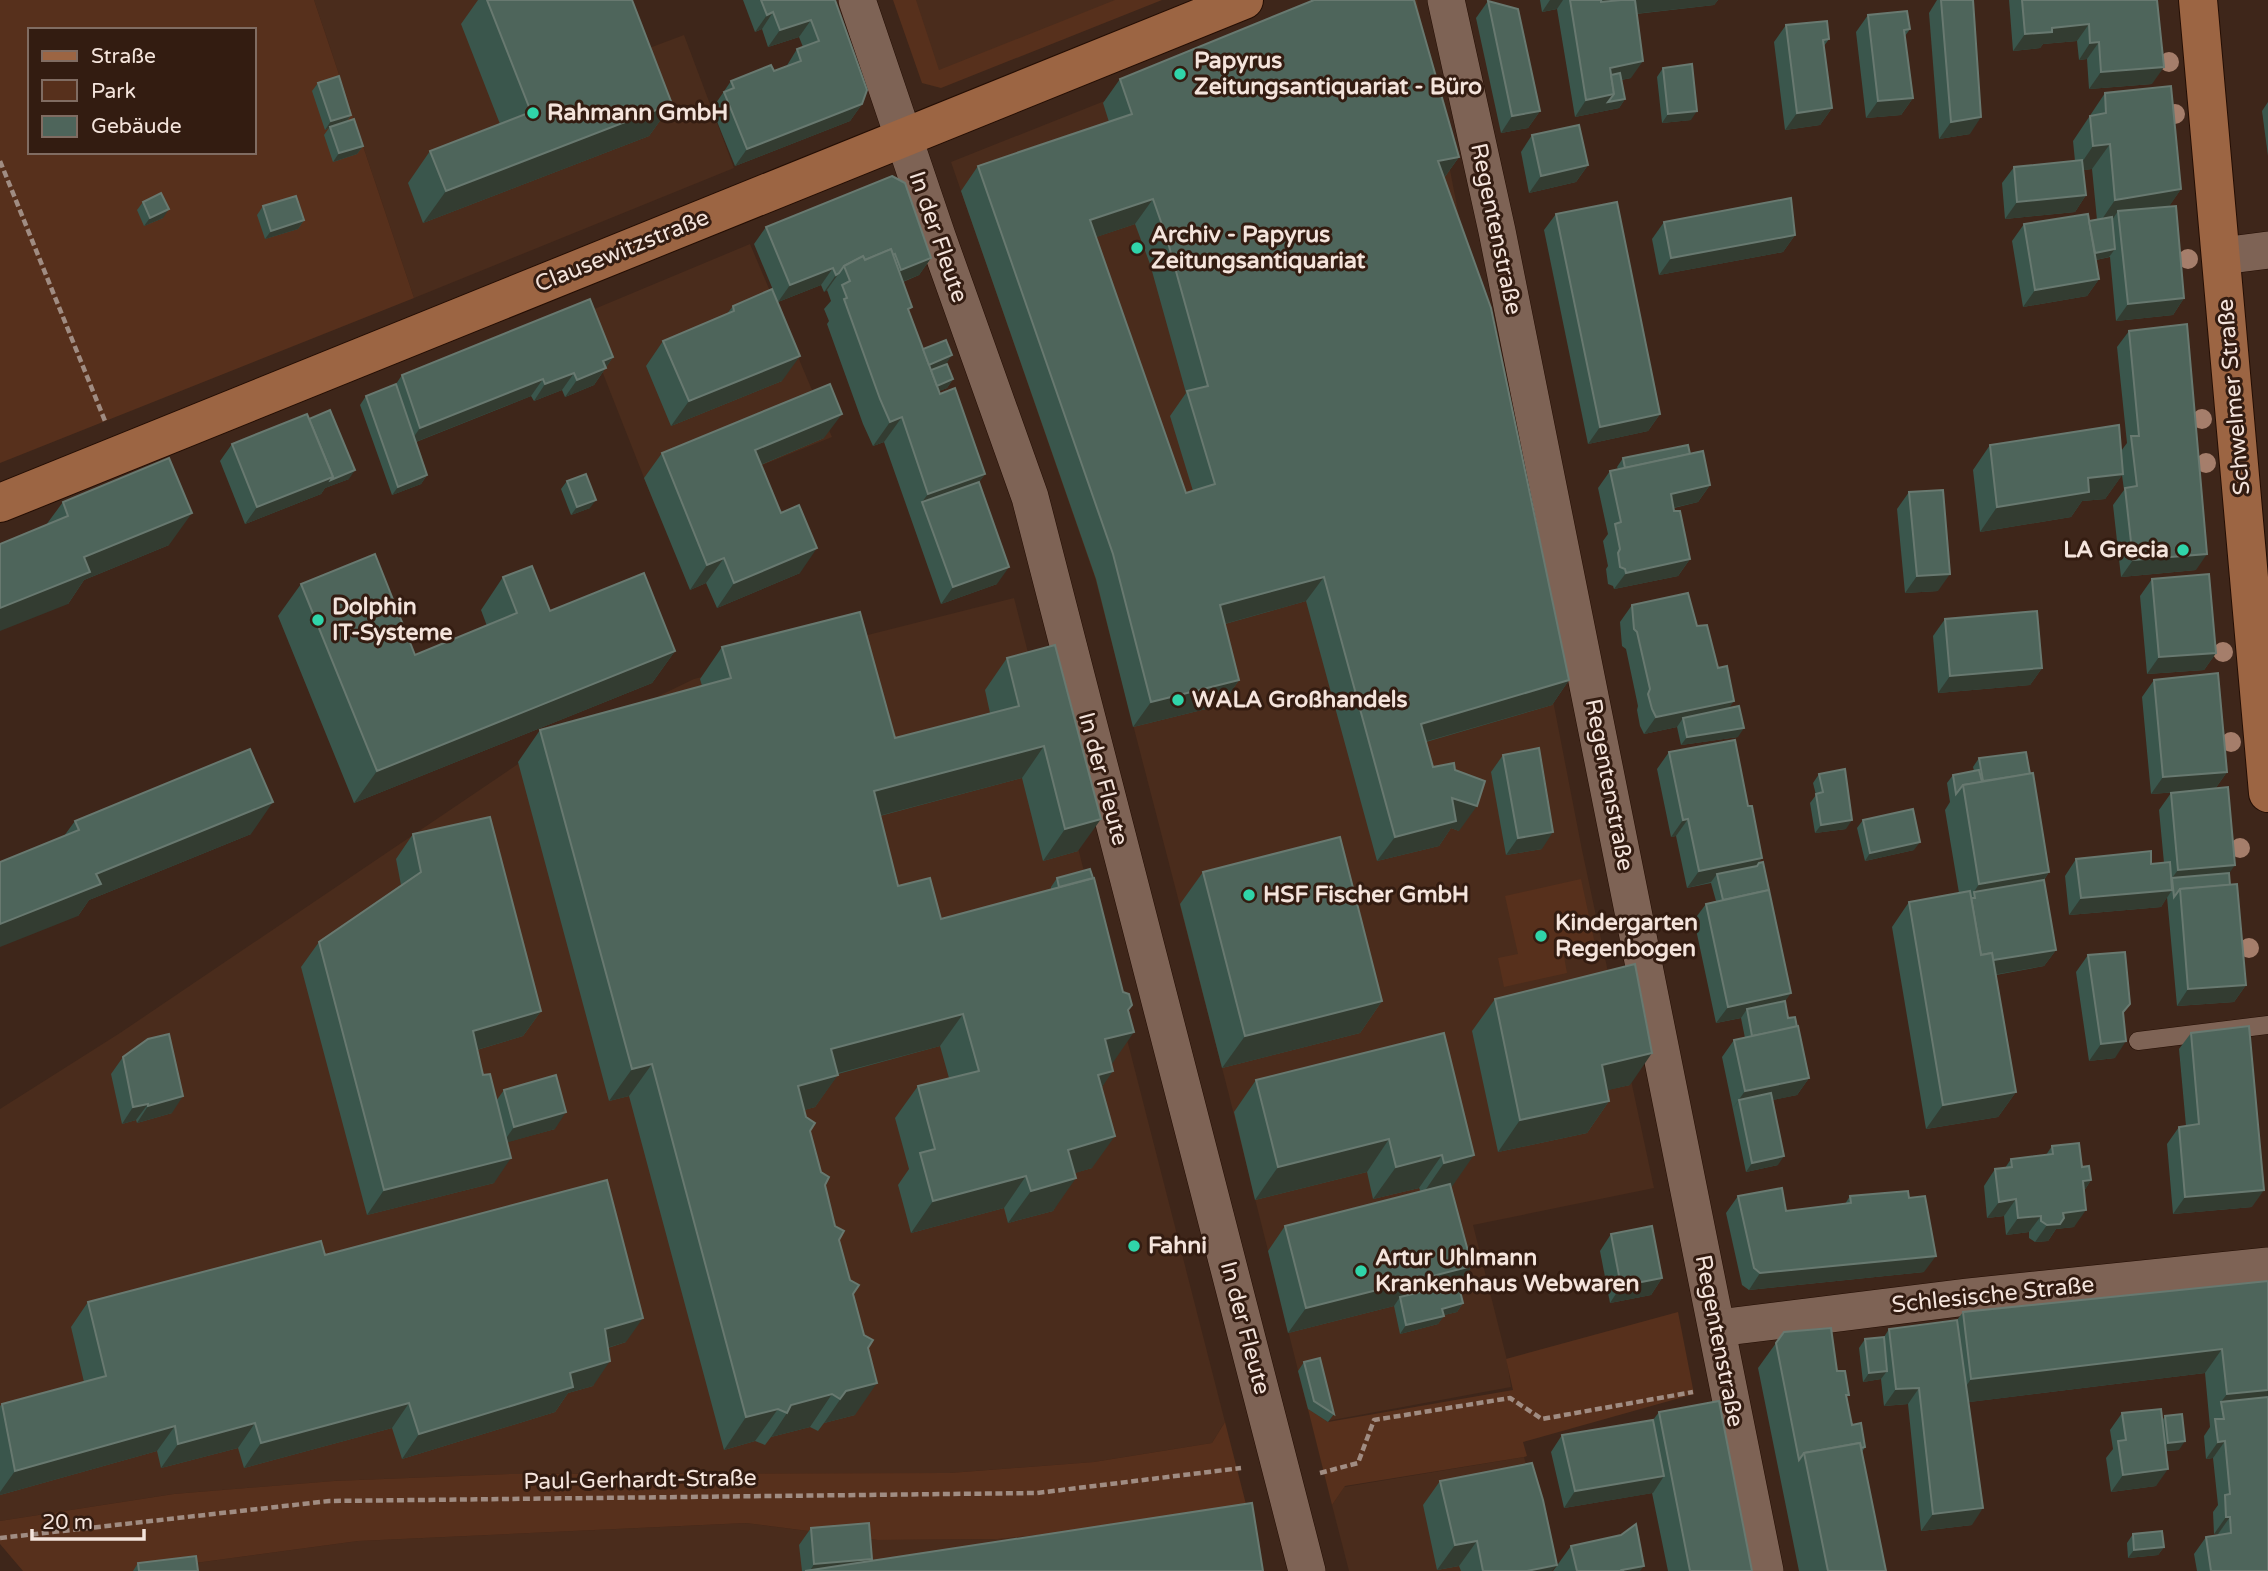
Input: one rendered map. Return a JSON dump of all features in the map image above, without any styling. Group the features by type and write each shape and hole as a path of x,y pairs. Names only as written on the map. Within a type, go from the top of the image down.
{"street":[{"name":"In der Fleute","path":"857,0 1030,497 1307,1571"},
{"name":"Clausewitzstraße","path":"0,503 1244,0"},
{"name":"Regentenstraße","path":"1446,0 1497,231 1765,1571"},
{"name":"Schwelmer Straße","path":"2198,0 2263,671 2268,793"},
{"path":"2222,256 2268,250"},
{"name":"Schlesische Straße","path":"1718,1328 1967,1297 2268,1266"}],"lane":[{"path":"2138,1041 2268,1025"}],"path":[{"path":"0,161 119,454"},
{"name":"Paul-Gerhardt-Straße","path":"0,1538 329,1501 1037,1493 1282,1473 1358,1463 1374,1420 1510,1398 1542,1419 1727,1386"}],"shaded area":[{"name":"Rahmann GmbH","path":"314,0 598,0 620,59 684,35 734,168 414,298"},
{"path":"901,0 1133,0 929,82"},
{"path":"1358,0 1417,0 1582,850 1654,1188 1473,1225 1507,1360 1511,1387 1327,1421 1308,1410 1095,578 951,162"},
{"path":"750,244 832,437 656,508 580,315"},
{"path":"1014,598 1225,1422 1212,1443 1094,1462 950,1473 511,1474 334,1481 174,1494 0,1521 0,1109 120,1033 518,764 694,679"},
{"path":"1524,1457 1553,1571 1349,1571 1332,1505 1344,1487"},
{"path":"1225,1507 1250,1520 1263,1571 136,1571 358,1541 746,1523 878,1540 998,1539 1123,1526"}],"green space":[{"path":"0,0 314,0 414,298 0,463"},
{"path":"893,0 916,0 939,70 1115,0 1162,0 941,88 922,83"},
{"path":"1581,879 1595,944 1563,951 1567,973 1504,987 1498,958 1518,954 1505,896"},
{"path":"1678,1312 1694,1394 1523,1442 1527,1456 1524,1457 1345,1486 1332,1505 1308,1409 1328,1422 1513,1390 1506,1359"},
{"path":"1225,1422 1250,1520 1225,1507 1123,1526 998,1539 878,1540 746,1523 358,1541 136,1571 23,1571 0,1544 0,1521 174,1494 334,1481 511,1474 950,1473 1094,1462 1212,1443"}],"building":[{"path":"487,0 632,0 672,104 446,191 430,151 531,112"},
{"path":"761,0 835,0 867,90 862,104 747,149 724,92 734,88 731,81 771,65 774,71 801,61 797,49 819,41 811,20 780,30 773,12 767,15"},
{"path":"1314,0 1414,0 1459,157 1438,161 1491,308 1569,680 1421,724 1433,767 1454,763 1455,770 1485,781 1477,806 1452,798 1456,821 1395,837 1324,577 1220,605 1239,680 1151,702 1113,554 978,166 1132,114 1120,79","holes":["1153,199 1167,239 1208,386 1187,391 1215,484 1186,493 1090,220"]},
{"path":"1570,0 1635,0 1643,61 1610,68 1614,94 1586,100"},
{"path":"1941,0 1973,0 1981,117 1951,122"},
{"path":"2022,0 2157,0 2164,67 2101,72 2099,42 2090,43 2089,24 2052,28 2052,32 2025,34"},
{"path":"1488,1 1518,9 1540,111 1512,116"},
{"path":"1907,11 1910,29 1904,30 1913,98 1878,101 1868,15"},
{"path":"1827,21 1829,39 1823,40 1832,108 1797,113 1786,25"},
{"path":"1692,64 1697,111 1668,114 1663,68"},
{"path":"1620,73 1625,99 1608,102 1614,94 1611,75"},
{"path":"339,76 351,115 331,121 318,83"},
{"path":"2171,86 2181,189 2115,200 2110,144 2093,146 2090,116 2106,113 2105,93"},
{"path":"354,119 363,146 339,153 330,127"},
{"path":"1579,125 1588,165 1541,176 1532,135"},
{"path":"2082,160 2086,195 2017,202 2014,167"},
{"path":"892,176 905,183 931,258 901,270 891,249 865,260 863,256 844,266 836,275 833,268 790,285 766,227"},
{"path":"161,193 169,209 150,218 143,202"},
{"path":"296,196 304,220 271,231 263,206"},
{"path":"1791,198 1795,235 1671,258 1664,222"},
{"path":"1617,202 1660,414 1600,427 1556,214"},
{"path":"2176,206 2184,298 2128,304 2118,211"},
{"path":"2088,214 2099,279 2035,290 2024,224"},
{"path":"2112,217 2115,249 2095,253 2089,221"},
{"path":"891,249 912,307 908,309 940,394 955,388 985,474 928,494 902,417 890,422 844,299 847,298 842,285 850,281 844,266 863,256 865,260"},
{"path":"772,289 800,356 689,401 663,341 734,311 733,306"},
{"path":"590,299 613,357 603,361 606,368 577,380 574,373 545,384 543,379 420,428 402,375"},
{"path":"2187,324 2207,554 2133,560 2125,488 2137,486 2131,436 2139,436 2129,331"},
{"path":"946,340 952,355 929,365 923,349"},
{"path":"947,364 953,379 937,386 931,370"},
{"path":"396,384 427,475 398,487 366,396"},
{"path":"830,384 842,414 755,450 781,513 799,505 817,548 734,583 724,558 707,565 662,453"},
{"path":"330,410 355,470 331,480 333,477 309,419"},
{"path":"307,414 333,477 257,507 232,444"},
{"path":"2119,425 2123,474 2088,478 2089,492 1997,507 1990,445"},
{"path":"1688,445 1690,454 1625,468 1623,458"},
{"path":"1703,451 1710,485 1671,494 1674,511 1680,511 1690,559 1626,573 1625,569 1620,567 1615,524 1621,522 1610,471"},
{"path":"169,458 192,513 84,557 90,572 0,608 0,544 68,516 63,502"},
{"path":"586,474 596,500 577,507 567,481"},
{"path":"979,482 1009,567 953,587 922,502"},
{"path":"1943,490 1950,574 1917,576 1909,492"},
{"path":"375,554 415,655 517,613 503,577 532,566 550,611 644,573 675,651 377,771 301,584"},
{"path":"2209,574 2216,653 2159,657 2152,579"},
{"path":"1688,593 1697,626 1707,625 1718,668 1727,666 1734,701 1656,717 1648,694 1650,689 1637,632 1634,629 1632,605"},
{"path":"2037,611 2042,668 1950,676 1945,619"},
{"path":"860,612 895,738 1019,706 1007,658 1055,645 1101,819 1065,829 1044,746 874,791 898,886 930,878 941,919 1094,878 1123,992 1129,994 1132,1005 1128,1010 1134,1032 1105,1039 1113,1071 1098,1075 1115,1136 1068,1150 1076,1178 1031,1191 1026,1176 933,1201 920,1153 935,1149 918,1086 979,1071 963,1014 831,1049 838,1075 798,1086 806,1117 815,1123 810,1131 821,1172 829,1177 825,1185 835,1226 844,1231 839,1240 850,1280 859,1285 853,1294 864,1335 873,1340 868,1348 877,1383 846,1391 840,1399 832,1394 791,1405 787,1413 778,1409 746,1417 652,1064 632,1069 540,730 731,678 722,647"},
{"path":"2218,673 2227,772 2163,777 2154,680"},
{"path":"1739,706 1744,728 1687,737 1683,718"},
{"path":"1735,740 1762,858 1699,871 1688,819 1683,820 1669,752"},
{"path":"1539,748 1553,832 1518,838 1503,755"},
{"path":"250,749 273,802 96,874 101,884 0,924 0,862 79,830 75,821"},
{"path":"2026,752 2030,774 1983,781 1979,758"},
{"path":"1845,769 1852,820 1821,825 1816,794 1823,792 1819,774"},
{"path":"1979,770 1982,782 1963,785 1956,794 1953,775"},
{"path":"2033,773 2049,872 1979,884 1963,785"},
{"path":"2228,787 2235,865 2178,870 2171,793"},
{"path":"1913,809 1920,842 1870,853 1863,820"},
{"path":"490,817 541,1011 473,1031 483,1075 490,1074 511,1158 384,1190 319,942 421,872 413,834"},
{"path":"1340,837 1382,1001 1245,1036 1203,872"},
{"path":"2151,851 2151,864 2170,862 2172,890 2081,898 2076,859"},
{"path":"1763,862 1769,890 1723,900 1717,874 1757,866"},
{"path":"1090,869 1093,878 1059,887 1057,878"},
{"path":"2229,873 2230,885 2180,889 2174,897 2172,878"},
{"path":"2044,880 2056,950 1993,960 1992,953 1981,955 1971,898 1975,898 1974,892"},
{"path":"2237,884 2246,985 2188,989 2180,889"},
{"path":"1769,890 1791,993 1728,1007 1706,904"},
{"path":"1970,891 1981,955 1992,953 2016,1092 1943,1105 1909,902"},
{"path":"2125,952 2130,1004 2123,1012 2126,1041 2101,1044 2088,955"},
{"path":"1635,964 1652,1053 1602,1065 1609,1101 1520,1120 1495,999"},
{"path":"1785,1001 1788,1018 1795,1017 1797,1027 1752,1036 1747,1009"},
{"path":"1798,1026 1809,1078 1745,1091 1734,1040"},
{"path":"2249,1026 2264,1190 2185,1197 2179,1127 2199,1124 2191,1033"},
{"path":"1444,1033 1474,1155 1444,1163 1442,1155 1396,1167 1389,1139 1278,1167 1256,1080"},
{"path":"169,1034 183,1096 148,1106 133,1107 123,1057 148,1039"},
{"path":"556,1075 566,1112 514,1127 504,1090"},
{"path":"1771,1093 1784,1156 1752,1163 1739,1100"},
{"path":"2079,1143 2082,1167 2089,1166 2091,1180 2083,1181 2086,1210 2063,1213 2064,1218 2060,1224 2047,1225 2041,1221 2041,1216 2018,1218 2016,1199 1999,1202 1995,1169 2012,1167 2011,1159 2053,1154 2052,1146"},
{"path":"607,1180 643,1318 605,1329 610,1361 570,1373 573,1387 419,1434 409,1403 261,1443 255,1423 178,1444 175,1426 15,1471 2,1404 106,1376 88,1302 321,1241 325,1255"},
{"name":"Artur Uhlmann Krankenhaus Webwaren","path":"1450,1184 1472,1266 1306,1308 1285,1226"},
{"path":"1782,1188 1786,1211 1851,1203 1850,1196 1908,1191 1909,1198 1925,1196 1936,1256 1760,1273 1754,1268 1738,1196"},
{"path":"1652,1226 1662,1278 1621,1286 1611,1234"},
{"path":"2268,1281 2268,1390 2227,1394 2222,1349 1971,1379 1963,1312"},
{"path":"1458,1283 1463,1303 1442,1309 1444,1316 1406,1325 1400,1297"},
{"path":"1957,1320 1983,1508 1933,1514 1919,1388 1896,1389 1889,1329"},
{"path":"1831,1328 1837,1371 1845,1371 1852,1425 1861,1423 1865,1447 1861,1448 1860,1443 1804,1453 1799,1460 1776,1343 1784,1332"},
{"path":"1884,1337 1887,1371 1869,1373 1865,1339"},
{"path":"1320,1358 1334,1414 1314,1401 1304,1362"},
{"path":"2268,1397 2268,1571 2211,1571 2206,1537 2231,1533 2230,1517 2226,1517 2225,1495 2230,1494 2225,1441 2218,1442 2215,1419 2224,1419 2221,1402"},
{"path":"1719,1401 1752,1571 1690,1571 1659,1412"},
{"path":"2161,1409 2168,1469 2123,1475 2118,1441 2126,1440 2122,1413"},
{"path":"2182,1414 2185,1441 2168,1443 2165,1416"},
{"path":"1653,1420 1664,1476 1575,1491 1562,1435"},
{"path":"1860,1443 1886,1571 1828,1571 1804,1453"},
{"path":"1532,1463 1557,1565 1527,1571 1483,1571 1477,1541 1455,1545 1440,1481"},
{"path":"1252,1503 1263,1571 805,1571"},
{"path":"869,1523 872,1559 814,1564 811,1528"},
{"path":"1636,1524 1644,1566 1623,1571 1577,1571 1571,1546 1621,1535"},
{"path":"2162,1531 2164,1547 2134,1550 2133,1534"},
{"path":"196,1556 198,1571 139,1571 138,1563"}],"place":[{"name":"Papyrus Zeitungsantiquariat - Büro","path":"1180,74"},
{"name":"Rahmann GmbH","path":"533,113"},
{"name":"Archiv - Papyrus Zeitungsantiquariat","path":"1137,248"},
{"name":"LA Grecia","path":"2183,550"},
{"name":"Dolphin IT-Systeme","path":"318,620"},
{"name":"WALA Großhandels","path":"1178,700"},
{"name":"HSF Fischer GmbH","path":"1249,895"},
{"name":"Kindergarten Regenbogen","path":"1541,936"},
{"name":"Fahni","path":"1134,1246"},
{"name":"Artur Uhlmann Krankenhaus Webwaren","path":"1361,1271"}]}
